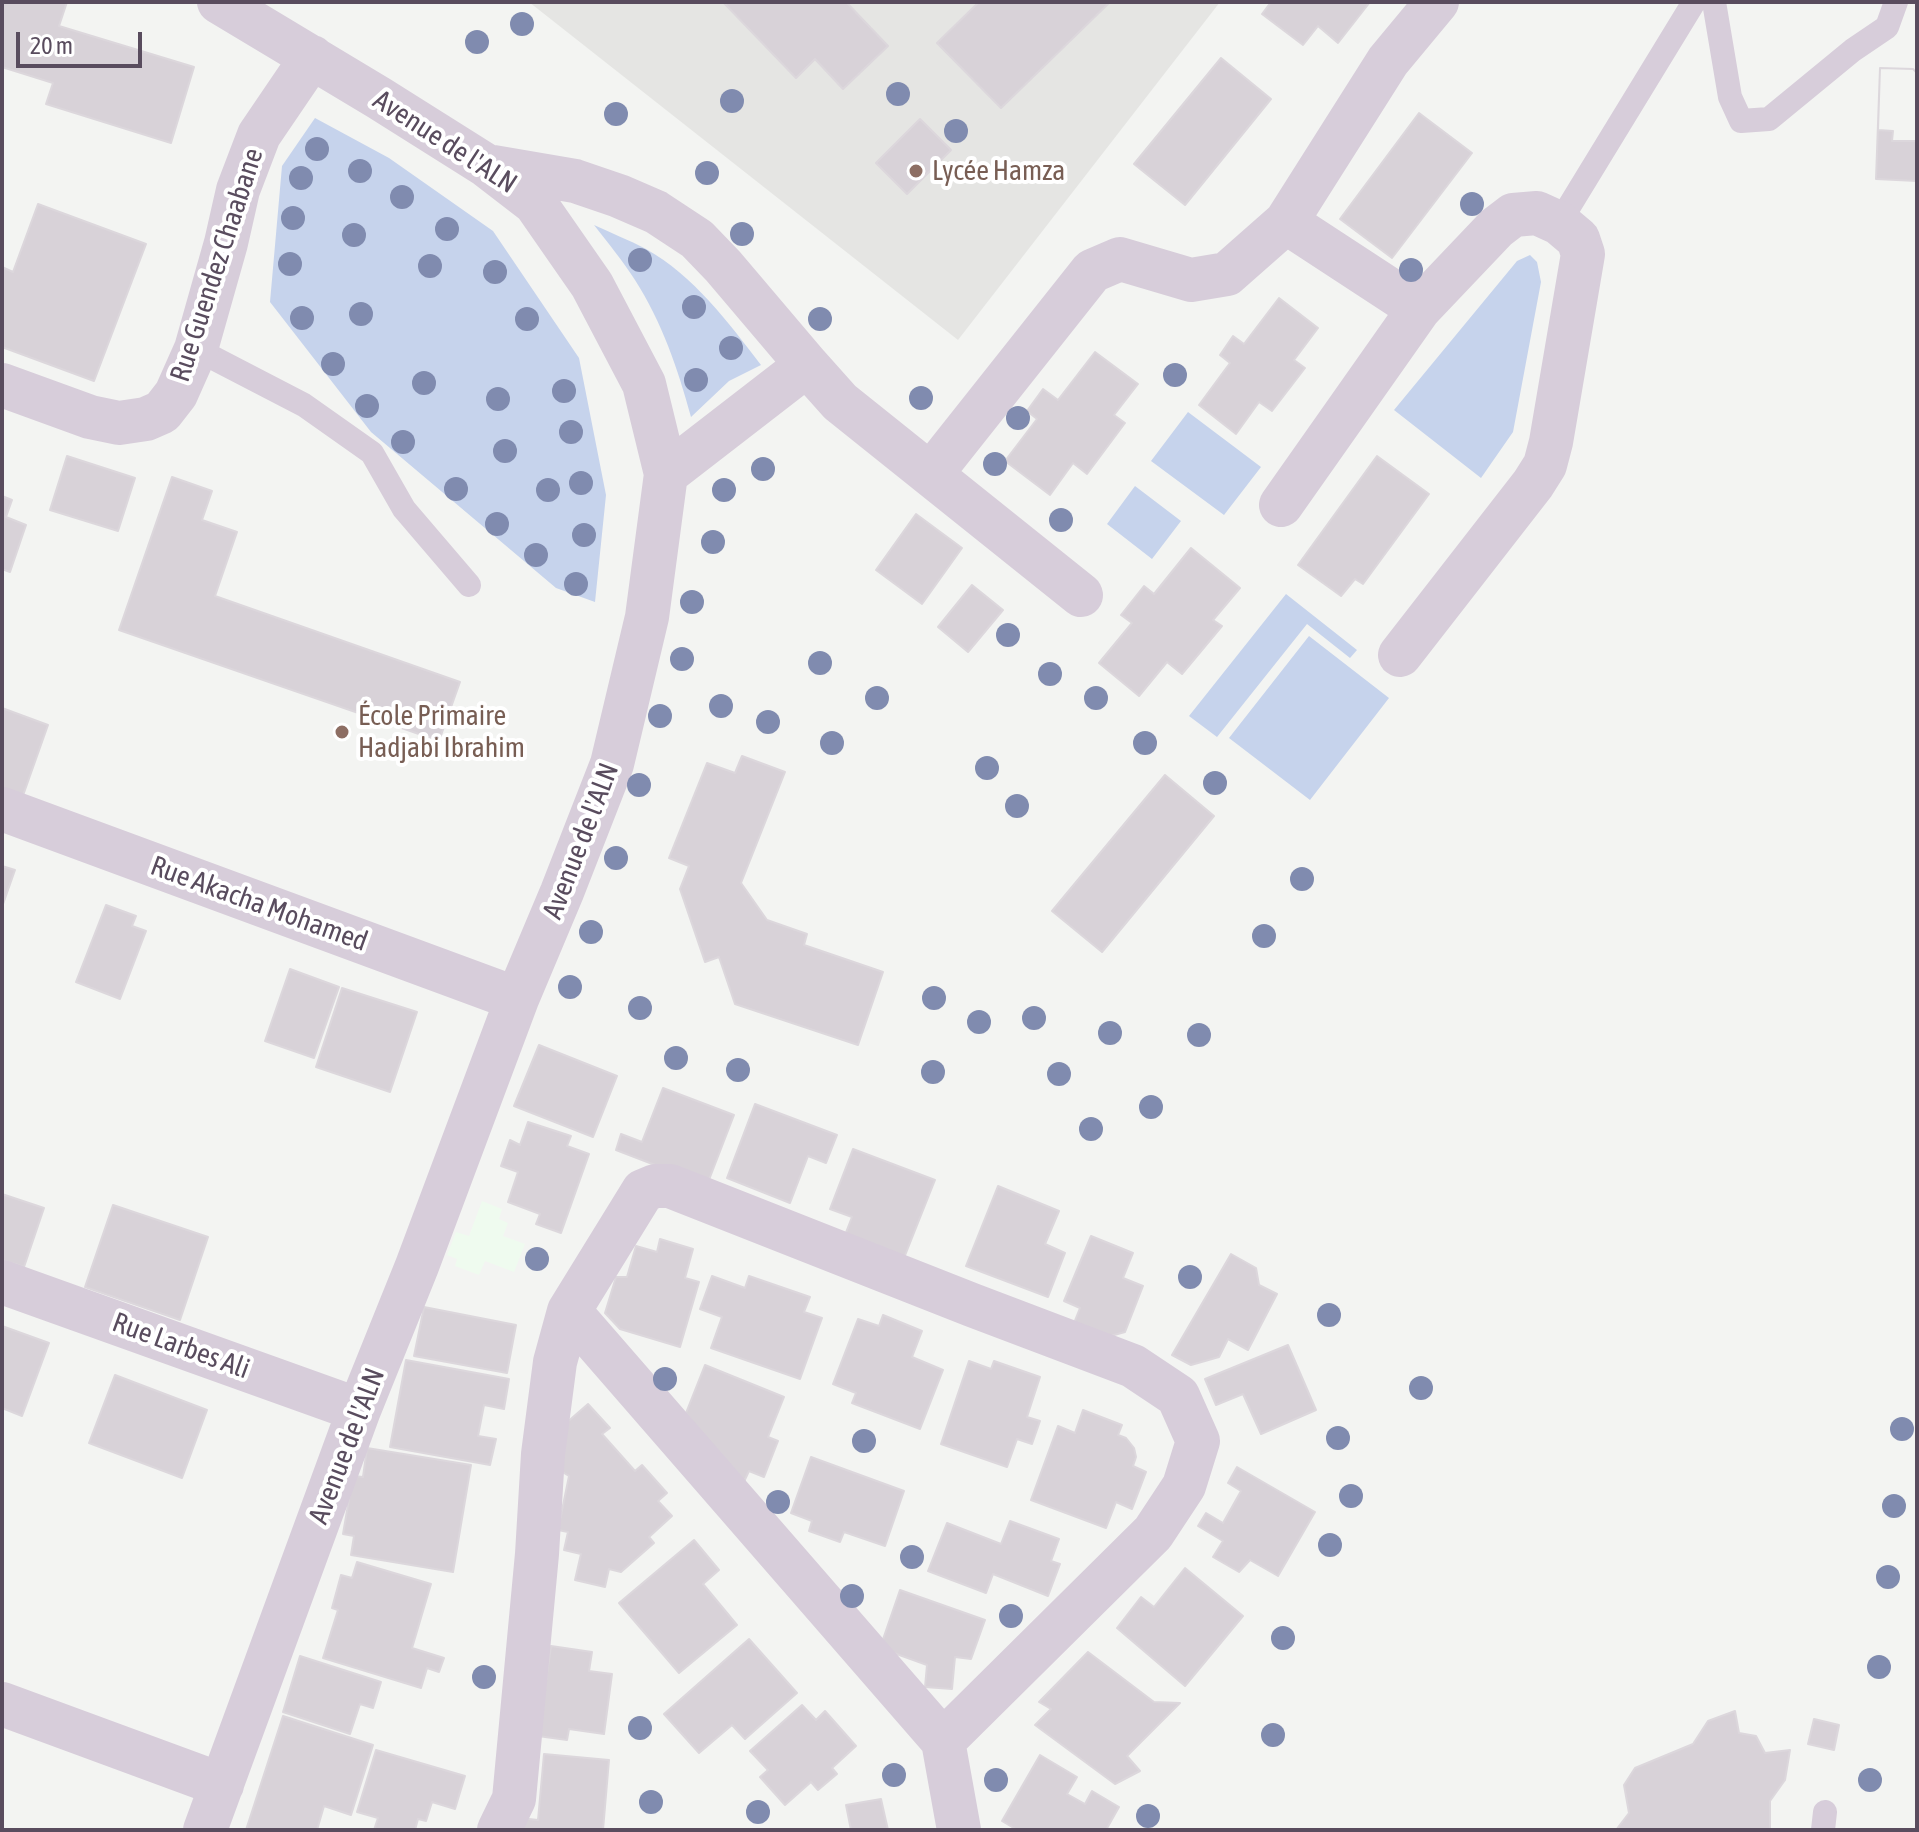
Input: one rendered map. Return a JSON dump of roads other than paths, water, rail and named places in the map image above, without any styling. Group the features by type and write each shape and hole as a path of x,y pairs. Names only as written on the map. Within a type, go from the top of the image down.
{"street":[{"name":"Avenue de l'ALN","path":"205,1830 359,1410 417,1266 517,999 612,764 647,617 666,474 644,384 592,285 535,203 487,166 219,2"},
{"path":"931,474 1092,271 1120,259 1191,280 1227,274 1286,222 1388,61 1437,2"},
{"name":"Rue Guendez Chaabane","path":"2,385 90,417 119,423 146,419 162,412 176,394 196,349 238,190 259,135 312,57"},
{"path":"487,166 575,181 619,196 656,212 697,239 840,402 1081,595"},
{"path":"1281,505 1419,309 1496,228 1513,215 1537,213 1559,223 1578,239 1583,254 1545,465 1400,655"},
{"path":"1286,222 1419,309"},
{"path":"666,474 807,365"},
{"name":"Rue Akacha Mohamed","path":"2,809 517,999"},
{"path":"499,1830 514,1799 543,1454 555,1362 569,1311 643,1191 655,1186 670,1186 1133,1366 1178,1396 1198,1441 1184,1486 1153,1533 943,1741"},
{"name":"Rue Larbes Ali","path":"2,1282 359,1410"},
{"path":"569,1311 943,1741 959,1830"},
{"path":"2,1704 222,1785"}],"lane":[{"path":"1559,223 1694,2"},
{"path":"1714,2 1730,97 1741,121 1769,119 1853,50 1887,27 1896,2"},
{"path":"196,349 304,405 372,453 404,509 469,585"}],"place":[{"name":"Lycée Hamza","path":"916,171"},
{"name":"École Primaire Hadjabi Ibrahim","path":"342,732"}]}
